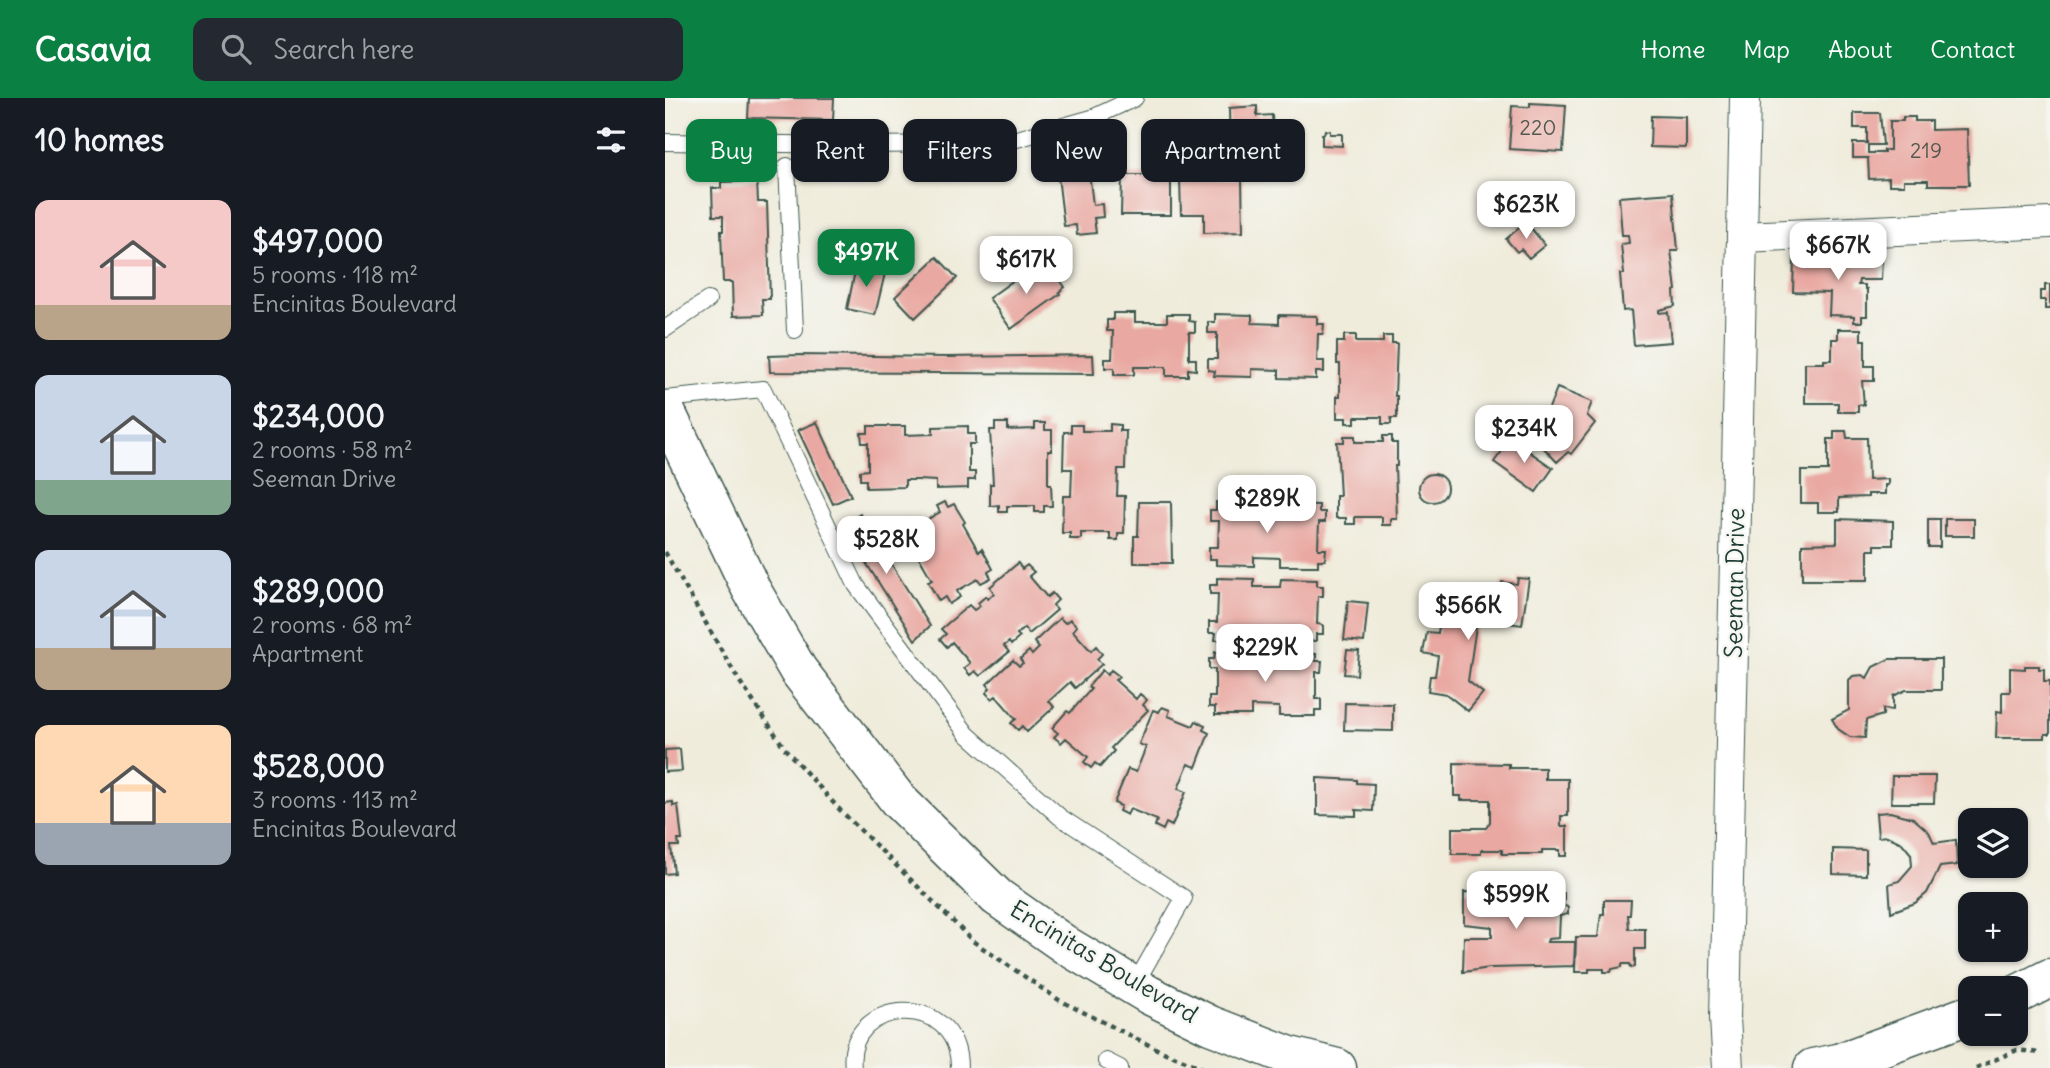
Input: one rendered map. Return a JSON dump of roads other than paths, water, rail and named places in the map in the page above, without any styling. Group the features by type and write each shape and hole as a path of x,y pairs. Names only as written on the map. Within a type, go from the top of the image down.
{"main road":[{"name":"Encinitas Boulevard","path":"665,410 751,589 798,670 898,801 997,897 1067,946 1134,986 1210,1025 1290,1056 1337,1068"},
{"path":"2028,989 2050,978"},
{"path":"1813,1068 1838,1063 1958,1019"}],"street":[{"name":"Seeman Drive","path":"1728,1068 1725,1018 1745,98"},
{"path":"1742,237 2050,223"}],"lane":[{"path":"665,142 999,144 1092,118 1135,98"},
{"path":"787,166 795,330"},
{"path":"665,329 708,300"},
{"path":"665,399 763,388 856,585 967,734 1060,817 1184,898 1134,986"},
{"path":"853,1068 855,1046 864,1030 878,1018 894,1012 913,1011 930,1016 944,1027 954,1041 959,1056 959,1068"}]}
